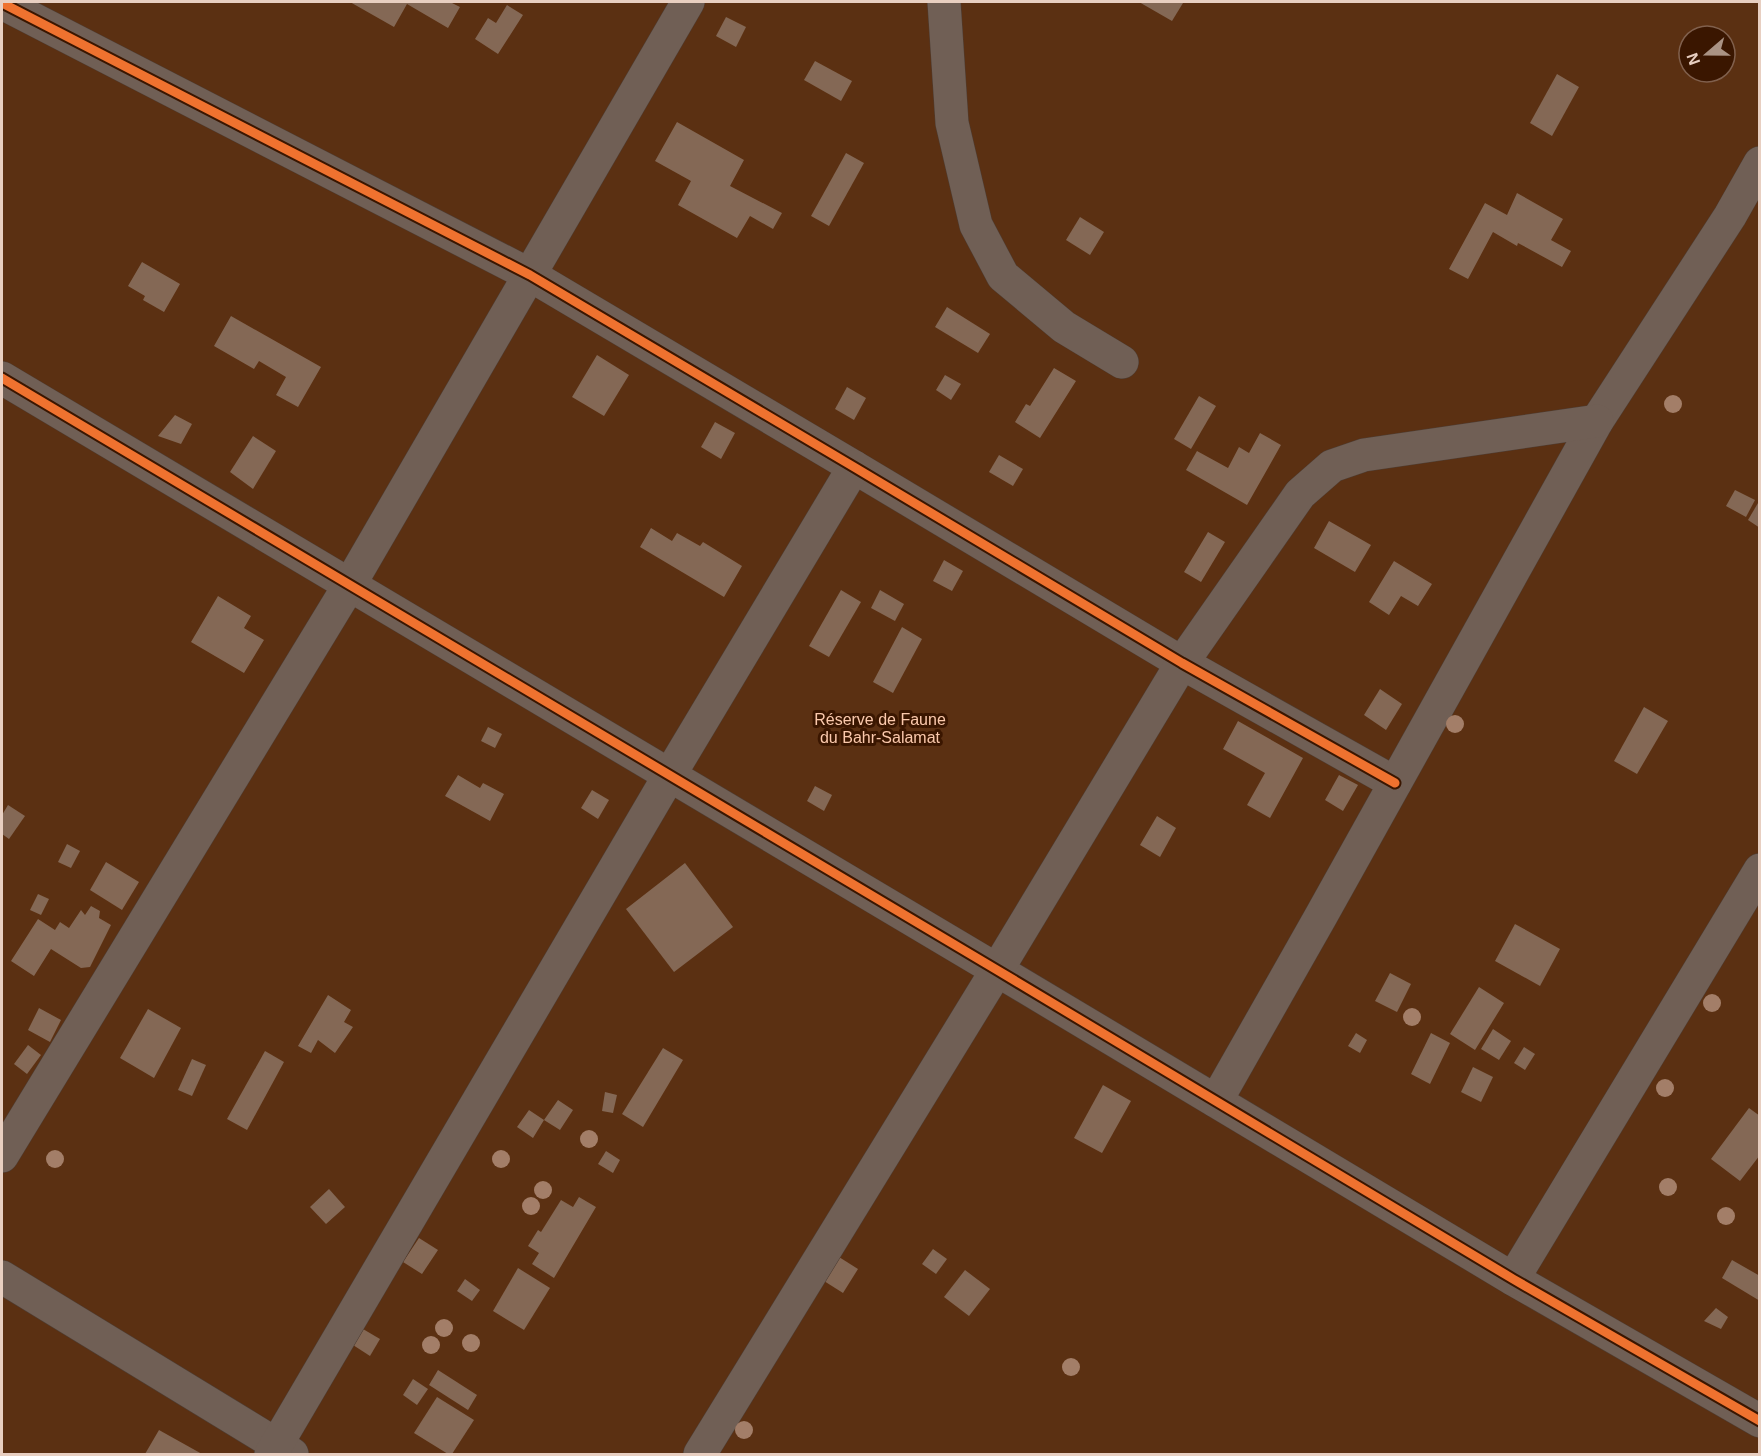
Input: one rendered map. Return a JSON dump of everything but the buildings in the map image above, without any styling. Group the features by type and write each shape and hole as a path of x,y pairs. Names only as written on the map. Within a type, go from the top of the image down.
{"street":[{"path":"2,1156 350,584 688,2"},
{"path":"944,2 952,123 976,225 1003,276 1064,327 1122,362"},
{"path":"2,3 530,275 1182,663 1395,783"},
{"path":"1216,1101 1597,421 1730,216 1760,163"},
{"path":"2,378 1513,1279 1760,1421"},
{"path":"700,1455 1182,663 1300,494 1332,466 1364,455 1597,421"},
{"path":"2,1277 280,1451 669,776 854,467"},
{"path":"1513,1279 1760,870"}],"green space":[{"name":"Réserve de Faune du Bahr-Salamat","path":"2,2 1759,2 1759,1454 2,1454"}],"cycle path":[{"path":"2,3 530,275 1182,663 1395,783"},
{"path":"2,378 1513,1279 1760,1421"}]}
